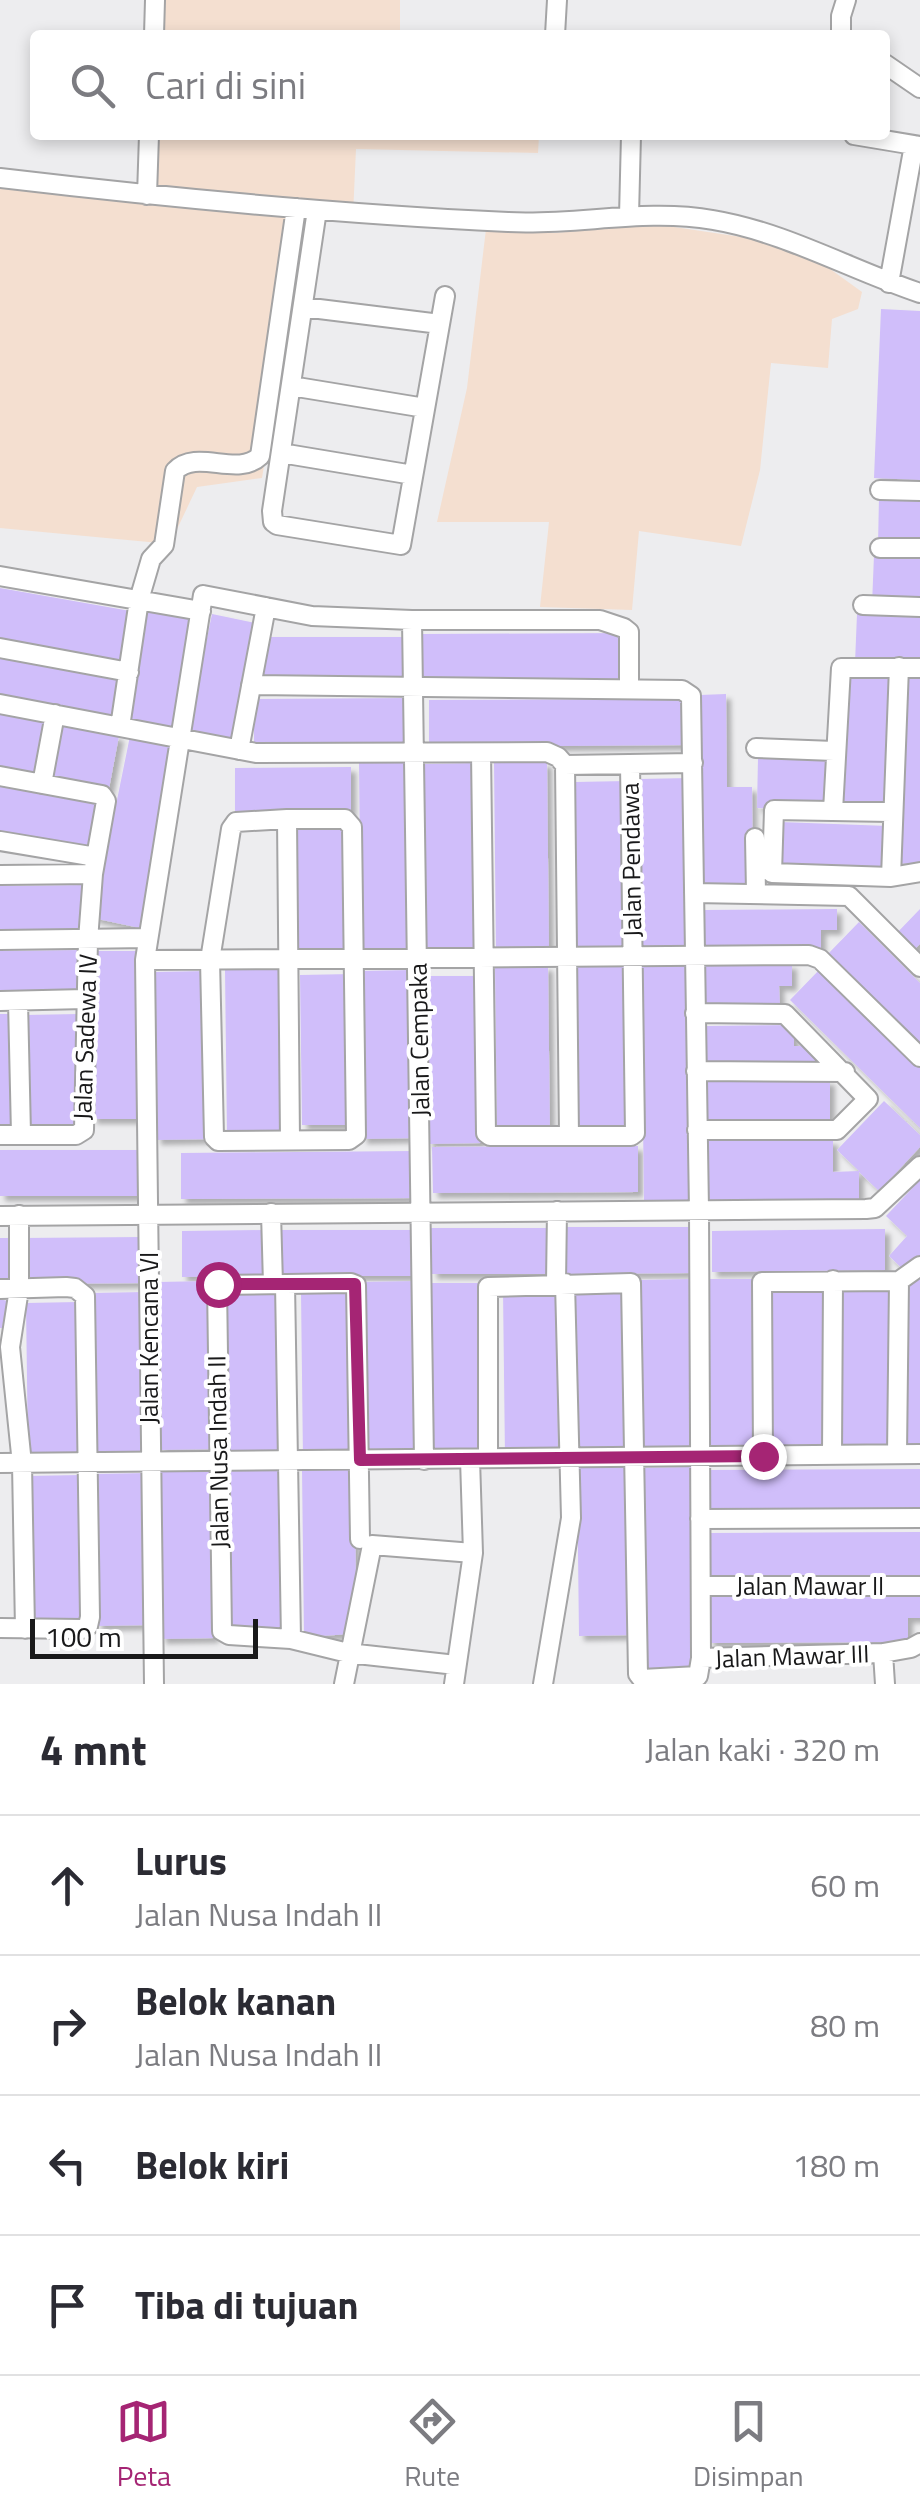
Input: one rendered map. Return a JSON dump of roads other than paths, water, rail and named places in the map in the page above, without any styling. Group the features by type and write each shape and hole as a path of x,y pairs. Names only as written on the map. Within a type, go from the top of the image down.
{"street":[{"path":"154,30 155,0"},
{"path":"555,30 557,0"},
{"path":"842,30 846,0"},
{"path":"890,67 920,88"},
{"path":"147,195 150,140"},
{"path":"629,216 631,140"},
{"path":"883,140 917,146 889,282"},
{"path":"0,178 317,210 514,223 629,216 711,219 821,253 920,293"},
{"path":"120,727 139,600 151,559 164,545 178,468 186,462 243,464 260,456 296,208"},
{"path":"317,210 273,522 282,528 400,545 445,296"},
{"path":"304,307 440,324"},
{"path":"292,386 425,408"},
{"path":"281,454 413,475"},
{"path":"880,490 920,491"},
{"path":"880,548 920,548"},
{"path":"0,576 201,611 204,596 312,616 600,620 629,632 629,688"},
{"path":"863,606 920,607"},
{"path":"239,750 266,608"},
{"name":"Jalan Kencana VI","path":"154,1684 145,960 201,611"},
{"name":"Jalan Cempaka","path":"412,620 424,1460"},
{"path":"0,648 128,672"},
{"path":"890,877 899,666"},
{"path":"833,811 841,668 920,668"},
{"path":"251,685 629,688 689,693 699,1210 700,1672 693,1678 651,1682 638,1674 632,1284 626,1281 492,1286 487,1290 473,1553 455,1675 291,1639 287,1461 272,1213"},
{"name":"Jalan Pendawa","path":"0,704 256,754 548,752 565,765 692,763"},
{"path":"0,776 42,784 54,714"},
{"path":"756,748 834,751"},
{"path":"481,752 486,1133 490,1136 569,1136 565,765"},
{"name":"Jalan Pendawa","path":"569,1136 634,1133 630,764"},
{"name":"Jalan Sadewa IV","path":"21,1134 82,1133 88,940 94,866 106,801 104,796 42,784"},
{"path":"892,812 774,810 773,874 890,877 920,872"},
{"path":"287,819 290,1140"},
{"path":"287,819 348,820 352,827 356,1135 348,1140 215,1139 210,960 232,825 287,819"},
{"path":"755,838 756,892"},
{"path":"0,841 94,866"},
{"path":"0,874 94,866"},
{"path":"694,893 850,896 917,957"},
{"path":"0,940 148,938"},
{"path":"145,960 815,956 920,1057"},
{"path":"0,1135 21,1134 9,1001 84,1000"},
{"path":"695,1012 782,1012 845,1072 868,1101 836,1130 696,1130"},
{"path":"696,1071 845,1072"},
{"path":"25,1629 22,1464 10,1347 10,1215 875,1208 920,1166"},
{"path":"544,1684 569,1542 570,1457 556,1211"},
{"path":"763,1456 762,1282 899,1281 920,1266"},
{"path":"832,1455 833,1280"},
{"path":"897,1454 899,1281"},
{"name":"Jalan Nusa Indah II","path":"291,1639 228,1635 221,1628 215,1288 220,1284 356,1286 360,1539"},
{"path":"0,1628 88,1626 85,1296 75,1288 9,1289"},
{"path":"0,1385 10,1347"},
{"path":"0,1464 920,1454"},
{"path":"700,1519 920,1518"},
{"path":"344,1684 372,1545 473,1553"},
{"name":"Jalan Mawar II","path":"701,1586 920,1586"},
{"name":"Jalan Mawar III","path":"701,1658 883,1653 920,1643"},
{"path":"883,1653 886,1684"}]}
